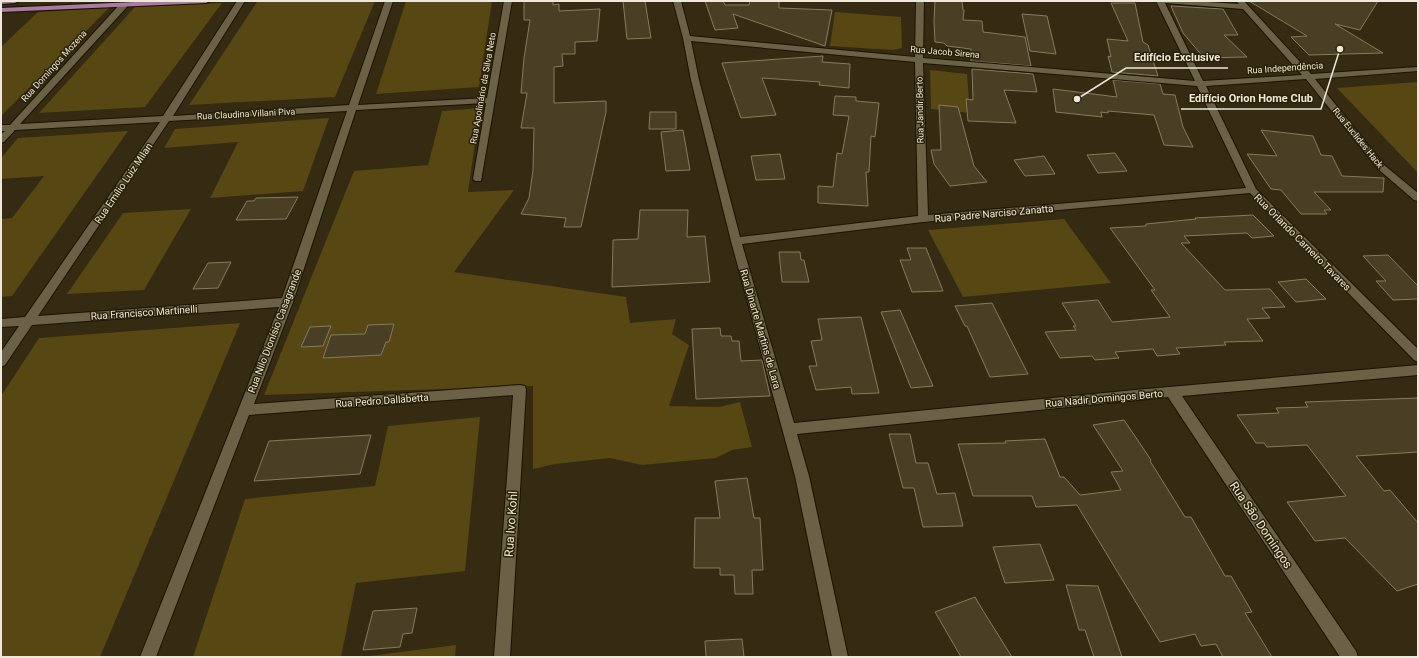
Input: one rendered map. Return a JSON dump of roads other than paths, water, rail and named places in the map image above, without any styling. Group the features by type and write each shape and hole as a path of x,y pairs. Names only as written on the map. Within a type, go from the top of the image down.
{"main road":[{"path":"1,2 15,1"},
{"path":"30,9 40,1"},
{"path":"1,10 123,6 206,1"}],"street":[{"name":"Rua Emílio Luiz Milan","path":"1,362 166,118 241,1"},
{"name":"Rua Nilo Dionísio Casagrande","path":"148,657 287,302 389,1"},
{"name":"Rua Apolinário da Silva Neto","path":"478,179 508,1"},
{"name":"Rua Dinarte Martins de Lara","path":"677,1 687,38 695,80 736,241 802,476 840,657"},
{"name":"Rua Jandir Berto","path":"920,1 919,60 923,219"},
{"path":"1161,1 1243,4"},
{"name":"Rua Orlando Carneiro Tavares","path":"1161,1 1252,190 1418,357"},
{"name":"Rua Euclides Hack","path":"1243,4 1309,77 1381,167 1418,198"},
{"name":"Rua Domingos Mozena","path":"1,140 123,6"},
{"name":"Rua Jacob Sirena","path":"687,38 919,60 1202,84"},
{"name":"Rua Independência","path":"1202,84 1418,69"},
{"name":"Rua Claudina Villani Piva","path":"1,128 491,100"},
{"name":"Rua Padre Narciso Zanatta","path":"736,241 923,219 1252,190"},
{"name":"Rua Francisco Martinelli","path":"1,322 287,302"},
{"name":"Rua Nadir Domingos Berto","path":"790,429 1418,370"},
{"name":"Rua Pedro Dallabetta","path":"244,410 520,390"},
{"name":"Rua Ivo Kohl","path":"502,657 520,390"},
{"name":"Rua São Domingos","path":"1172,392 1350,657"}],"place":[{"name":"Edifício Orion Home Club","path":"1340,49"},
{"name":"Edifício Exclusive","path":"1077,99"}]}
